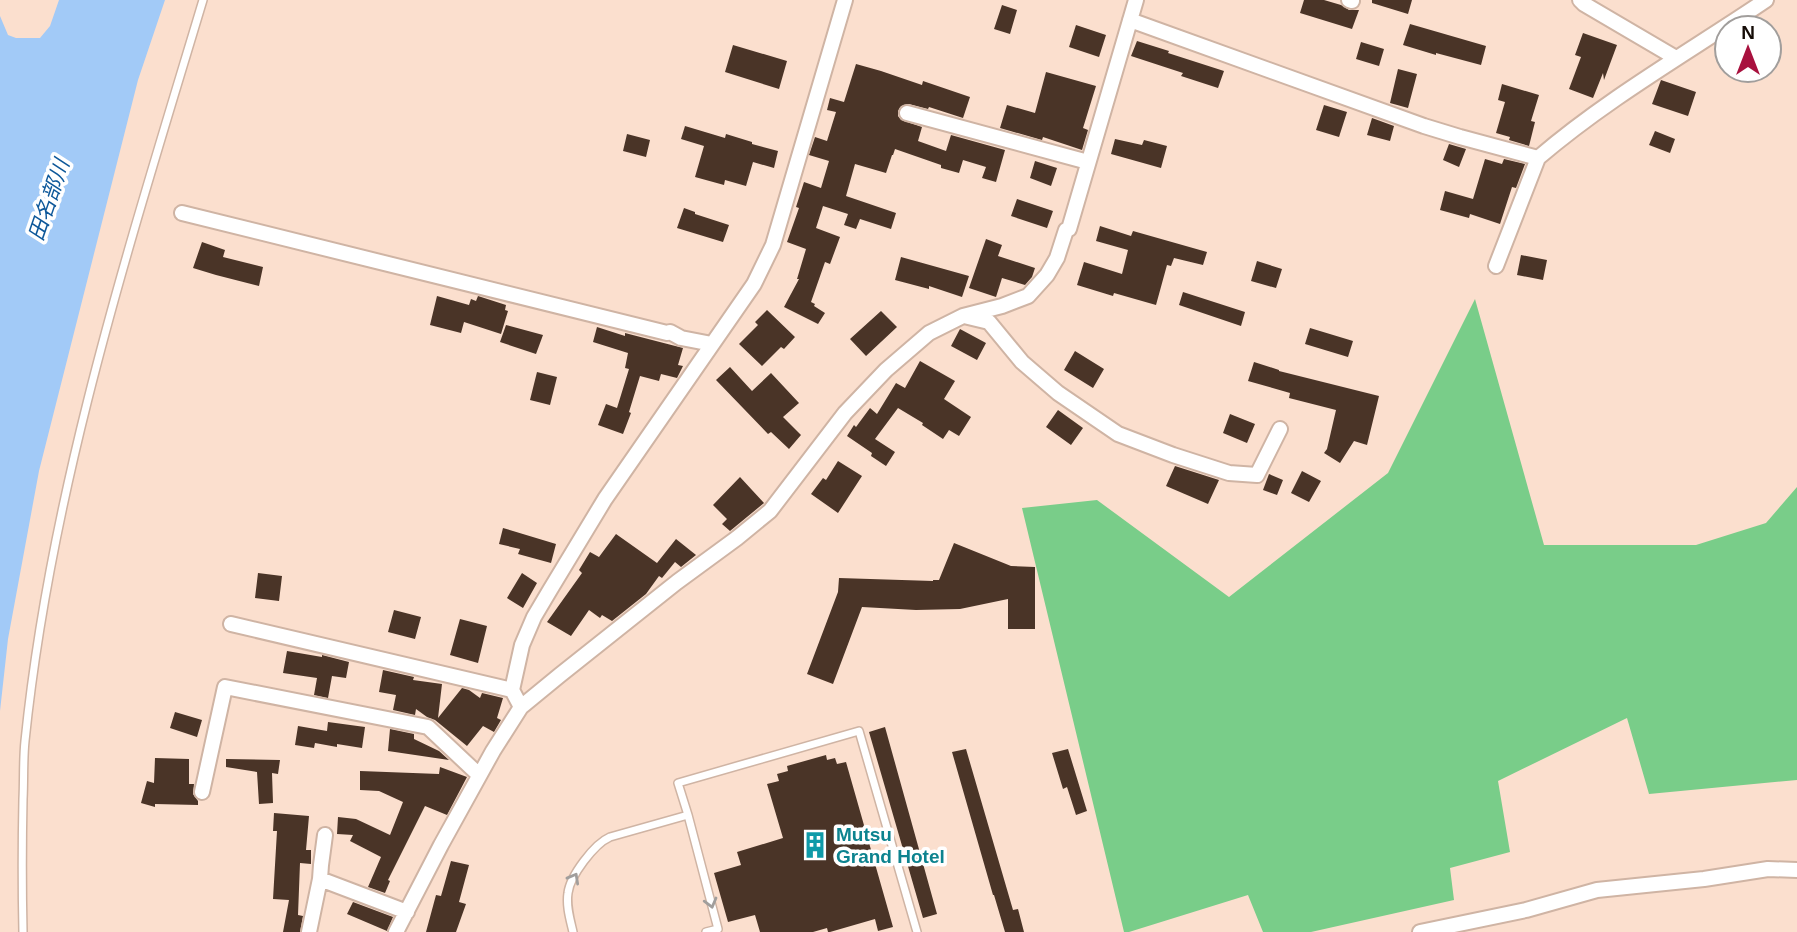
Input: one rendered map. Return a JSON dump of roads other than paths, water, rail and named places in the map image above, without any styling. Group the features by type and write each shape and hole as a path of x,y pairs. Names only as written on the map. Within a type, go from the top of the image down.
{"street":[{"path":"521,707 512,690 522,645 545,599 605,499 754,284 773,245 845,0"},
{"path":"397,932 479,775 521,707 770,510 845,413 886,370 929,333 963,316 1028,296 1047,275 1057,258 1066,230 1069,229 1136,0"},
{"path":"1580,0 1676,58"},
{"path":"1496,266 1538,158 1593,114 1766,0"},
{"path":"1130,20 1424,126 1538,158"},
{"path":"907,113 1088,162"},
{"path":"182,213 712,344"},
{"path":"963,316 989,322 1022,362 1049,385 1118,434 1172,455 1229,473 1256,475 1280,429"},
{"path":"231,624 512,690"},
{"path":"202,792 225,687 428,727 479,775"},
{"path":"309,932 320,879 325,835"},
{"path":"1420,932 1526,910 1597,890 1704,879 1768,869 1797,870"},
{"path":"320,879 407,912"}],"lane":[{"path":"23,932 21,872 25,744 36,649 73,456 116,291 203,0"},
{"path":"706,932 718,929 678,783 859,731 917,932"},
{"path":"573,932 567,895 570,883 593,850 610,837 688,815"}],"water":[{"name":"田名部川","path":"59,0 165,0 138,80 39,471 8,639 0,711 0,16 8,35 16,38 40,38 50,26"}],"place":[{"name":"Mutsu Grand Hotel","path":"815,845"}]}
